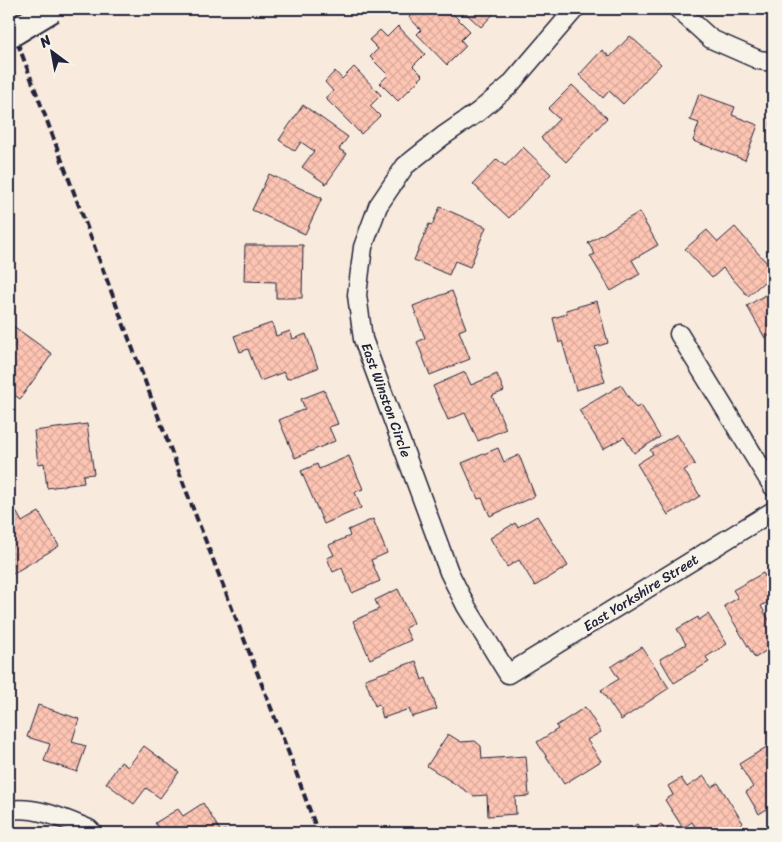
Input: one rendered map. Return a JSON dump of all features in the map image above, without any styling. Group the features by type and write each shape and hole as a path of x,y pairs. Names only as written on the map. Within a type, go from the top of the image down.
{"main road":[{"path":"9,36 52,9"}],"street":[{"name":"East Winston Circle","path":"508,674 466,606 449,572 363,339 358,295 363,247 378,206 405,166 443,136 478,112 509,86 575,9"},
{"path":"678,9 711,39 759,60 773,62"},
{"path":"679,334 773,487"},
{"name":"East Yorkshire Street","path":"508,674 773,511"},
{"path":"9,810 18,809 52,814 89,829 93,833"}],"building":[{"path":"418,9 448,9 470,31 461,40 466,46 447,65 417,34 421,30 409,17"},
{"path":"461,9 498,9 481,27"},
{"path":"398,26 425,54 413,66 423,76 398,101 380,83 388,75 370,57 378,49 369,40 380,30 387,37"},
{"path":"630,36 661,64 623,104 609,91 603,98 579,75 602,50 610,57"},
{"path":"354,67 381,95 370,106 380,116 361,134 325,98 333,91 325,82 335,71 342,79"},
{"path":"572,85 607,118 566,162 541,138 559,119 548,109"},
{"path":"699,94 735,107 732,115 758,125 745,160 693,141 699,123 690,120"},
{"path":"303,105 348,137 339,149 347,154 326,184 302,167 314,151 301,142 295,151 279,140"},
{"path":"771,119 773,119 773,149 770,149"},
{"path":"523,147 551,174 509,218 473,184 497,159 505,166"},
{"path":"269,174 322,198 305,234 252,210"},
{"path":"440,207 486,227 470,267 455,261 449,275 414,260 429,224 432,225"},
{"path":"639,212 658,245 632,260 640,274 611,291 590,256 595,254 588,243"},
{"path":"735,227 773,270 773,274 748,296 723,268 712,278 685,249 707,230 718,242"},
{"path":"245,245 303,245 302,298 276,298 276,282 244,281"},
{"path":"773,290 773,333 765,338 747,306"},
{"path":"452,291 466,328 459,331 470,359 430,375 417,342 425,338 413,306"},
{"path":"597,301 608,343 595,347 605,382 576,390 562,341 559,343 553,318 567,314 566,310"},
{"path":"9,323 52,354 20,399 9,391"},
{"path":"272,323 276,336 290,331 293,339 306,334 318,368 287,379 284,372 260,381 248,349 240,352 234,336"},
{"path":"465,372 471,385 497,374 504,391 492,396 506,429 478,441 465,413 448,420 433,386"},
{"path":"621,385 636,408 641,405 660,437 634,453 624,437 603,449 579,410"},
{"path":"324,390 338,424 329,427 335,441 295,458 279,420 305,409 301,399"},
{"path":"87,424 94,474 83,475 84,483 47,488 44,463 38,464 34,431"},
{"path":"677,434 695,464 684,470 700,496 668,515 637,464 653,454 650,450"},
{"path":"498,448 504,462 519,455 535,496 490,516 482,498 478,499 462,463"},
{"path":"349,456 363,489 355,492 361,508 324,524 301,471 317,464 319,469"},
{"path":"12,504 22,522 39,512 59,546 9,576 9,506"},
{"path":"537,516 568,566 535,586 519,560 507,567 490,538 515,523 518,527"},
{"path":"373,519 387,553 371,560 380,581 352,593 342,568 333,572 327,558 334,555 329,545 350,536 348,530"},
{"path":"763,573 773,590 773,599 761,606 769,620 773,618 773,646 755,658 724,606 738,598 733,590"},
{"path":"398,589 414,623 405,628 411,640 370,659 353,621 379,609 375,600"},
{"path":"708,614 727,644 706,657 709,662 674,683 660,659 686,644 677,629 698,617 699,620"},
{"path":"642,647 669,688 621,720 601,690 619,679 611,667"},
{"path":"416,661 422,680 426,678 437,709 412,717 409,709 383,718 379,704 375,706 365,679"},
{"path":"38,705 79,719 72,742 86,746 77,772 44,761 50,744 27,737"},
{"path":"585,707 601,732 587,740 601,761 564,784 537,742 558,729 556,726"},
{"path":"448,734 461,742 475,741 481,746 482,759 526,756 529,796 515,797 516,814 488,816 487,795 474,796 427,766"},
{"path":"773,743 773,805 759,814 746,792 753,787 739,764"},
{"path":"144,746 179,772 160,798 146,788 134,804 106,783 121,762 128,767"},
{"path":"704,776 711,787 718,783 743,823 728,833 708,833 705,829 699,833 692,822 683,828 665,800 673,795 668,786 681,778 687,787"},
{"path":"203,803 221,832 225,830 227,833 162,833 155,823 178,809 183,816"},
{"path":"637,824 642,833 624,832"},
{"path":"661,824 667,833 647,833"}],"railway":[{"path":"9,20 192,506 318,833"}]}
